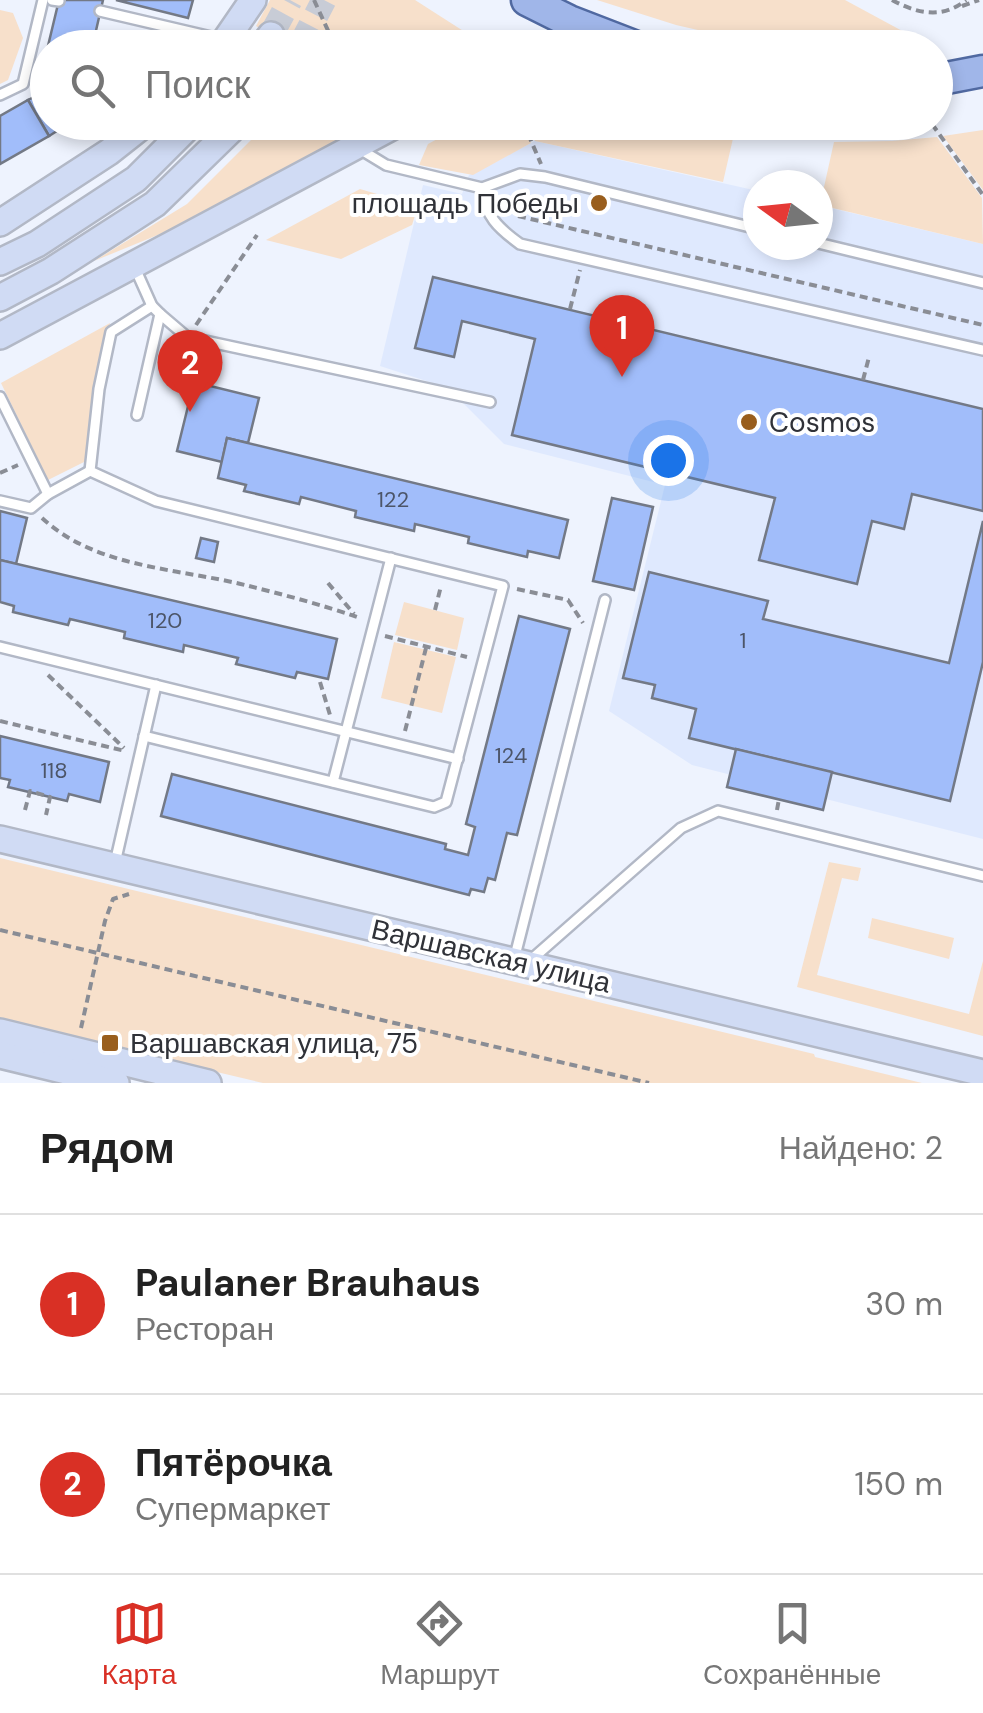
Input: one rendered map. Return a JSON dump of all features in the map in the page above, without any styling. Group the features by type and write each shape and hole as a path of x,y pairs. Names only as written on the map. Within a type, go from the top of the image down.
{"main road":[{"path":"527,0 593,30"},
{"path":"953,79 978,78"}],"street":[{"path":"233,30 253,0"},
{"path":"0,223 125,140"},
{"path":"0,262 36,244 136,179 175,140"},
{"path":"0,298 51,271 155,204 221,140"},
{"path":"0,336 367,140"},
{"name":"Варшавская улица","path":"0,839 983,1073"},
{"path":"0,1032 154,1077 208,1083"},
{"path":"0,1056 116,1083"}],"lane":[{"path":"36,30 43,0"},
{"path":"100,11 171,30"},
{"path":"0,95 23,84 30,55"},
{"path":"356,146 386,164 482,188 520,174 546,177 743,225"},
{"path":"482,188 484,208 498,228 520,244 983,350"},
{"path":"833,248 983,284"},
{"path":"134,265 156,310 187,337 490,402"},
{"path":"137,415 156,310"},
{"path":"90,471 99,390 111,332 156,310"},
{"path":"0,397 48,494"},
{"path":"0,501 31,508 90,471"},
{"path":"90,471 156,501 503,586 446,802 434,807 144,736"},
{"path":"333,782 390,558"},
{"path":"520,964 605,600"},
{"path":"0,647 458,759"},
{"path":"114,866 156,685"},
{"path":"520,964 681,828 718,811 983,876"}],"path":[{"path":"314,0 328,30"},
{"path":"892,0 919,14 979,0"},
{"path":"958,7 966,0"},
{"path":"533,140 546,177"},
{"path":"943,140 983,195"},
{"path":"518,216 983,325"},
{"path":"187,337 257,236"},
{"path":"570,309 583,258"},
{"path":"863,380 868,357"},
{"path":"31,508 85,549 246,585 357,617"},
{"path":"435,610 444,572"},
{"path":"328,583 372,632 483,661"},
{"path":"503,586 568,600 583,622 583,637"},
{"path":"401,745 427,647"},
{"path":"0,721 128,752 26,654"},
{"path":"320,682 334,729"},
{"path":"25,810 30,791 50,796 46,815"},
{"path":"79,1035 104,921 113,900 129,894"},
{"path":"0,930 649,1083"}],"shaded area":[{"path":"270,0 415,0 462,30 263,30 256,26"},
{"path":"597,0 845,0 900,30 698,30"},
{"path":"0,10 13,13 23,38 8,80 0,84"},
{"path":"983,130 983,190 946,140 953,140 953,134"},
{"path":"251,140 339,140 192,221 94,261 187,204"},
{"path":"435,140 531,143 473,175 419,165 428,144"},
{"path":"535,140 733,140 723,182"},
{"path":"939,140 982,198 983,244 833,208 833,170 828,170 834,142"},
{"path":"535,141 743,188 743,260 833,260 833,209 983,244 983,839 692,765 609,711 665,485 504,444 448,388 380,366 423,185 462,194 469,175"},
{"path":"360,189 418,206 412,225 341,259 266,240"},
{"path":"110,323 94,397 86,461 48,480 1,383"},
{"path":"404,602 464,618 457,650 395,635"},
{"path":"394,642 456,657 442,713 381,698"},
{"path":"0,858 922,1083 263,1083 0,1021"},
{"path":"829,862 861,868 858,881 842,878 817,975 969,1014 983,961 983,1036 797,987"},
{"path":"872,918 954,938 949,959 868,938"}],"building":[{"path":"59,0 103,0 96,30 52,30"},
{"path":"116,0 193,0 188,18"},
{"path":"28,100 30,140 42,140 0,164 0,116"},
{"name":"Cosmos","path":"433,277 983,409 983,511 912,494 904,529 872,521 857,584 759,560 775,498 512,435 535,339 462,321 454,357 415,348"},
{"path":"194,382 259,398 248,443 227,438 222,462 177,451"},
{"path":"227,438 568,520 559,558 528,551 527,557 468,543 469,537 415,524 414,531 355,517 356,511 301,497 299,504 244,491 246,485 218,478"},
{"path":"612,498 653,507 634,590 593,581"},
{"path":"0,511 27,518 16,564 0,560"},
{"path":"983,521 983,662 950,801 689,738 696,709 652,698 655,685 623,678 649,572 768,601 763,619 949,663"},
{"path":"201,538 218,542 214,562 196,558"},
{"path":"0,560 337,639 328,679 297,672 295,678 236,664 238,658 184,645 183,652 124,638 125,632 70,619 68,625 13,612 14,606 0,602"},
{"path":"519,616 570,629 517,835 507,833 495,880 488,878 484,892 471,889 469,895 161,816 172,774 446,844 445,849 468,855 475,827 466,824"},
{"path":"0,736 109,762 100,802 69,794 67,801 8,787 10,780 0,778"},
{"path":"736,749 832,772 823,810 727,787"}],"tunnel":[{"path":"274,30 290,0"},
{"path":"308,30 324,0"}],"place":[{"name":"площадь Победы","path":"599,203"},
{"name":"Paulaner Brauhaus","path":"622,377"},
{"name":"Пятёрочка","path":"190,412"},
{"name":"Cosmos","path":"749,422"},
{"name":"Варшавская улица, 75","path":"110,1043"}]}
